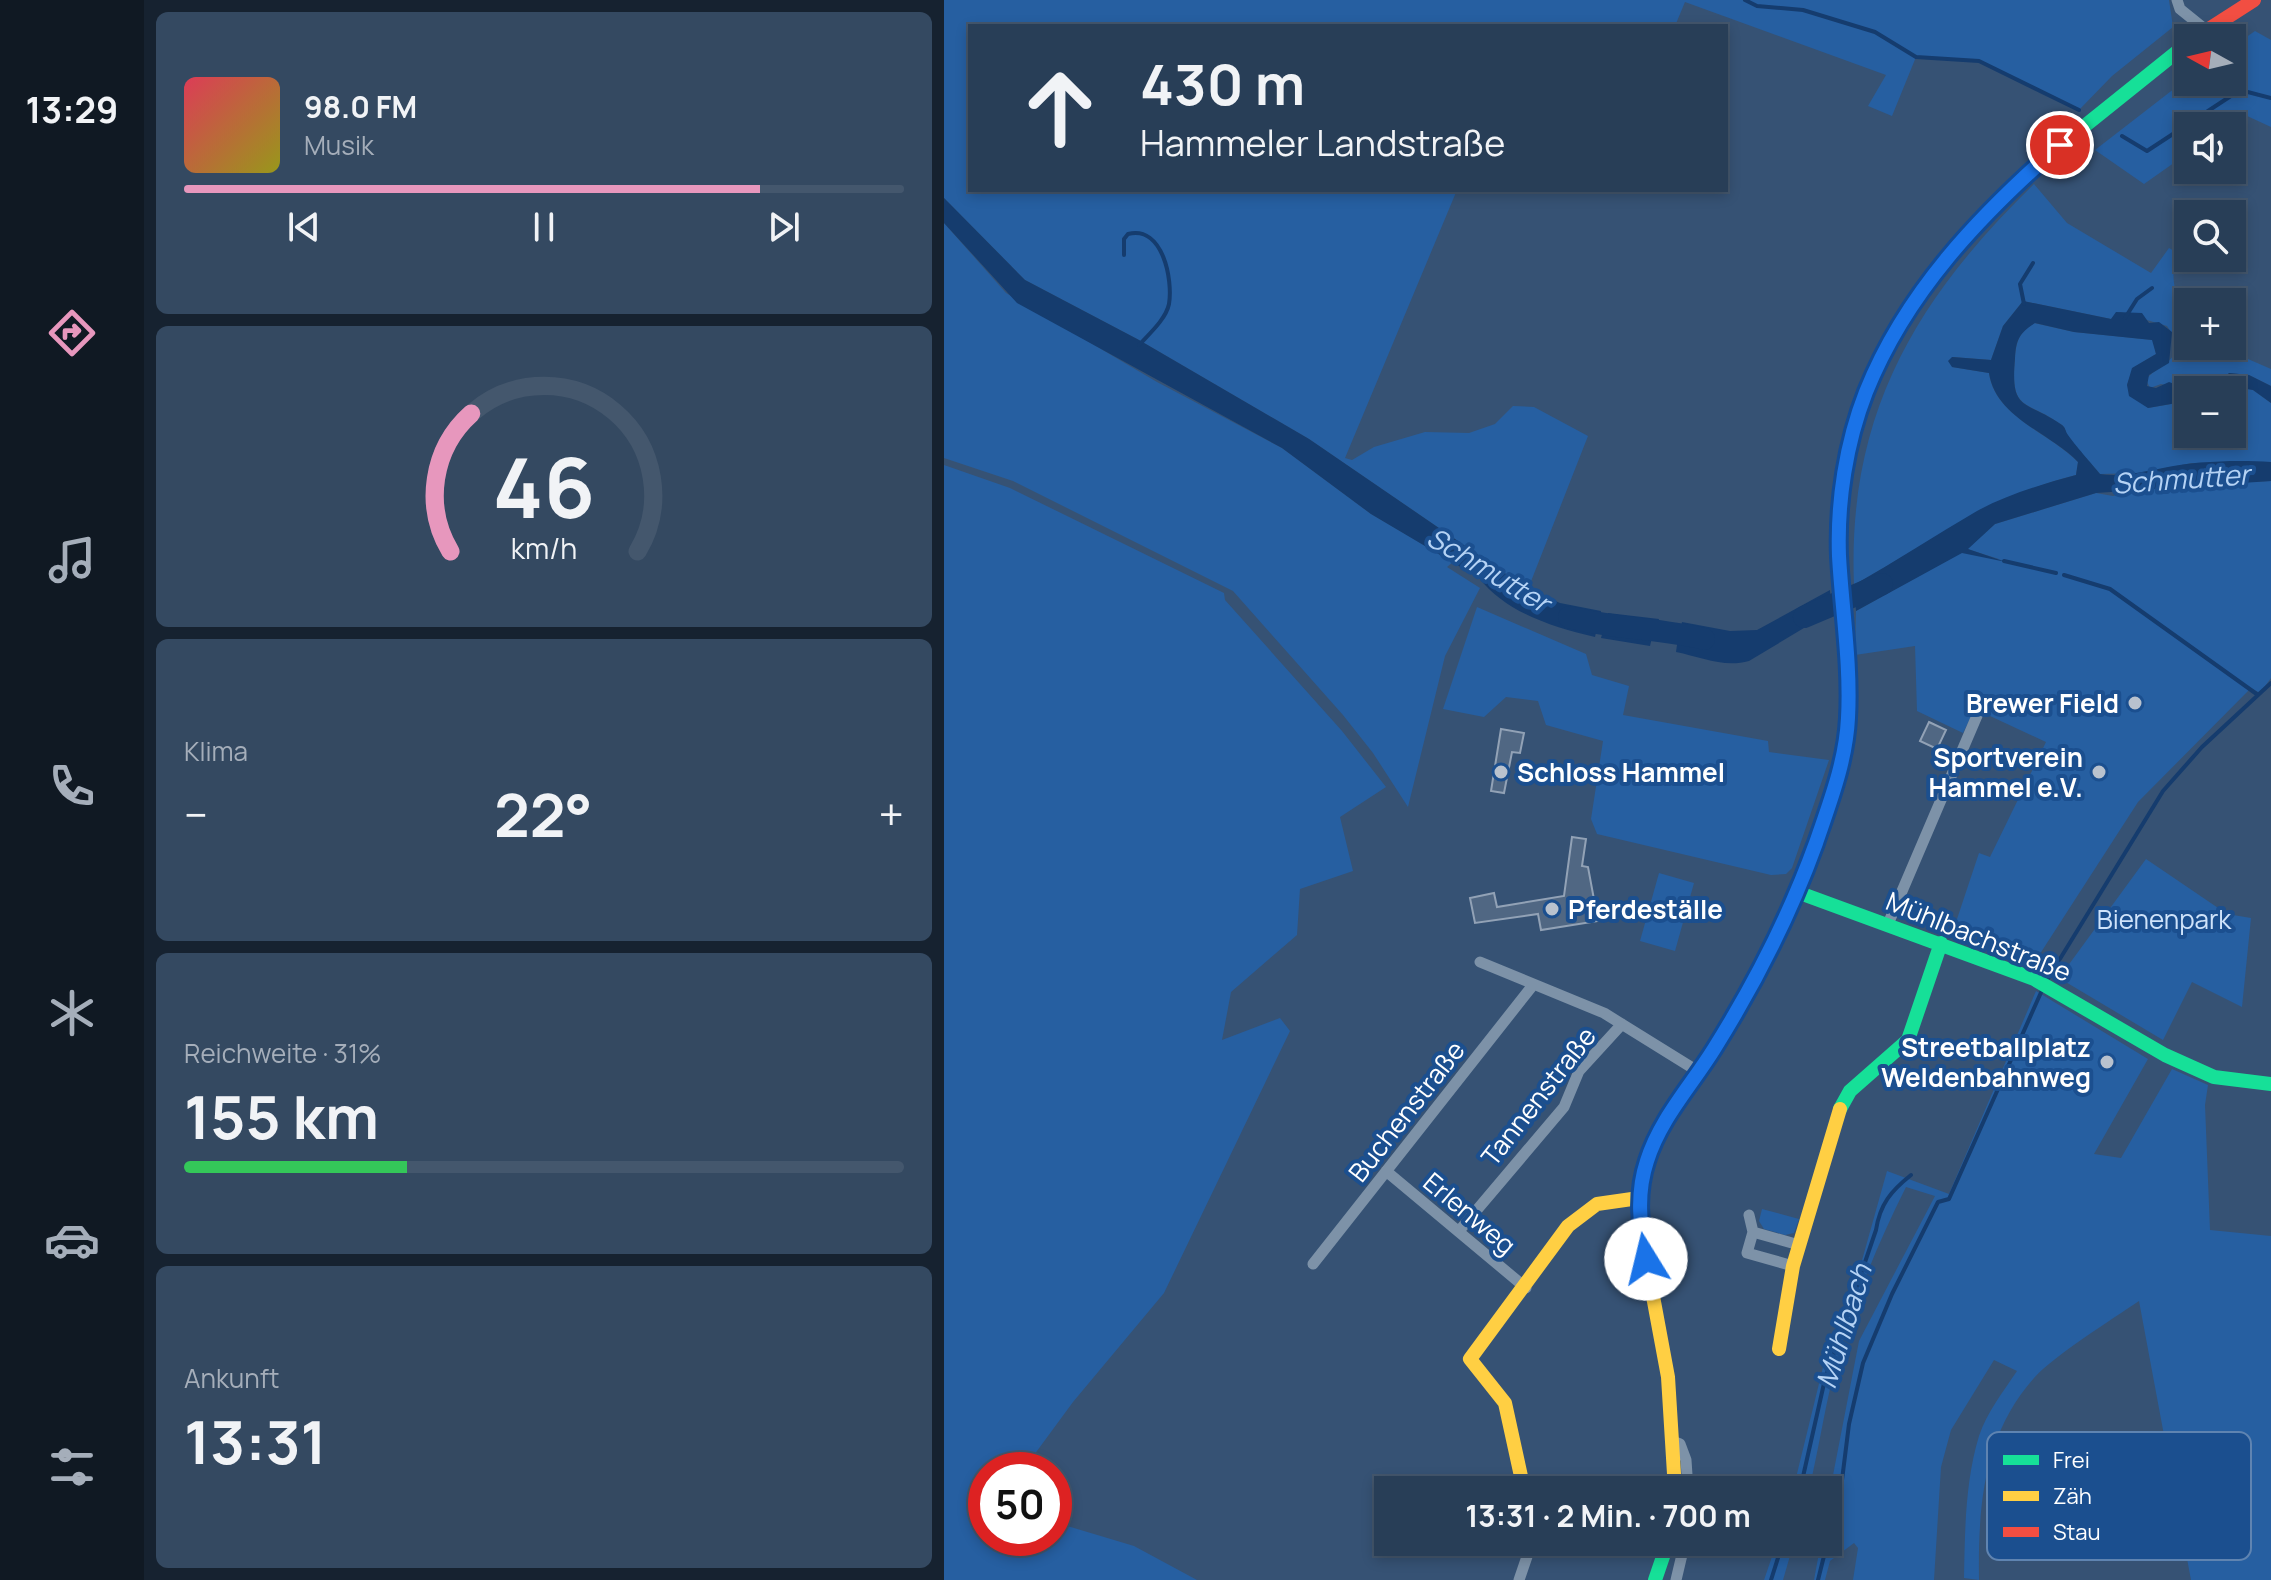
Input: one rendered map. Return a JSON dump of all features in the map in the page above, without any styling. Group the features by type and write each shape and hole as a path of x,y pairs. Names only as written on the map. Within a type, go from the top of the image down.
{"main road":[{"path":"2217,24 2254,0"},
{"path":"1674,1476 1663,1344 1644,1245 1639,1198 1647,1160 1656,1137 1741,1001 1797,892 1844,754 1848,715 1839,553 1841,494 1850,441 1865,394 1887,344 1918,294 1963,238 2021,179 2103,108 2174,54"},
{"name":"Mühlbachstraße","path":"1797,892 2034,979 2165,1055 2214,1077 2271,1084"},
{"path":"1779,1349 1793,1266 1841,1104 1908,1040 1941,943"},
{"path":"1521,1476 1505,1403 1470,1359 1526,1288 1573,1218 1612,1200 1639,1198"},
{"path":"1655,1580 1663,1556"}],"street":[{"path":"2178,5 2193,24"},
{"path":"1888,924 1979,711"},
{"path":"1480,962 1604,1013 1699,1072"},
{"name":"Buchenstraße","path":"1313,1264 1533,985"},
{"name":"Tannenstraße","path":"1459,1231 1564,1107 1579,1071 1622,1024"},
{"name":"Erlenweg","path":"1386,1171 1526,1288"},
{"path":"1749,1215 1753,1232 1747,1253 1793,1266"},
{"path":"1753,1232 1799,1245"},
{"path":"1672,1441 1680,1444 1685,1452 1687,1476"},
{"path":"1519,1580 1527,1556"},
{"path":"1676,1580 1682,1556"}],"green space":[{"path":"944,0 2169,0 2173,27 2112,76 2079,110 1979,61 1916,57 1892,116 1868,106 1886,75 1685,2 1676,24 968,24 968,192 1456,192 1345,458 1352,460 1374,447 1425,432 1469,433 1495,424 1513,406 1534,407 1588,436 1528,589 1309,439 1139,340 1025,280 944,198"},
{"path":"2255,31 2271,40 2271,127 2246,115 2246,112 2174,112 2174,163 2144,184 2095,150 2174,89 2174,96 2246,96 2246,37"},
{"path":"2034,184 2067,223 2151,273 2169,248 2174,251 2174,337 2167,326 2120,312 2111,319 2023,301 2003,326 1991,360 1953,357 1952,367 1989,373 1993,388 2012,413 2078,462 2076,475 1989,508 1854,585 1855,524 1862,467 1876,414 1897,364 1923,317 1992,228"},
{"path":"944,223 1006,293 1157,382 1282,448 1371,514 1453,562 1447,567 1480,588 1445,656 1408,807 1373,753 1343,715 1233,591 1013,481 944,458"},
{"path":"2034,323 2074,332 2153,340 2156,354 2133,368 2127,385 2148,408 2174,404 2174,448 2246,448 2246,389 2253,390 2271,403 2271,462 2192,463 2140,473 2100,474 2063,426 2018,397 2014,376 2016,347 2025,330"},
{"path":"2174,355 2174,360 2246,358 2271,369 2271,386 2249,375 2229,373 2226,376 2174,376 2174,387 2161,384 2150,388 2146,380"},
{"path":"944,465 1010,488 1224,593 1225,600 1342,731 1386,787 1340,817 1353,871 1300,889 1297,935 1231,992 1222,1040 1280,1018 1290,1031 1164,1293 1073,1402 1036,1452 968,1452 968,1556 1072,1556 1072,1527 1134,1546 1197,1580 944,1580"},
{"path":"2271,481 2271,678 2260,693 2251,688 2138,802 2036,960 1954,928 1979,853 1990,857 2046,742 1975,709 1963,733 1917,711 1915,646 1855,655 1856,611 1962,552 2002,560 1967,549 1995,524 2096,493 2113,496 2169,486"},
{"path":"1477,607 1586,654 1592,675 1629,686 1623,715 1768,741 1769,752 1829,760 1792,868 1786,874 1771,875 1597,834 1591,819 1603,741 1546,725 1538,701 1506,697 1484,717 1443,709"},
{"name":"Bienenpark","path":"2146,859 2227,914 2251,918 2242,1007 2192,982 2163,1040 2059,978"},
{"path":"1659,873 1694,883 1675,951 1640,941"},
{"path":"2036,991 2148,1059 2094,1154 2121,1158 2172,1069 2208,1085 2205,1105 2210,1230 2271,1236 2271,1580 2191,1580 2187,1560 2251,1560 2251,1432 2163,1432 2139,1301 2055,1359 2034,1378 2017,1400 2000,1432 1987,1432 1979,1580 1964,1578 1967,1507 1974,1453 1982,1427 2017,1371 1994,1360 1951,1430 1941,1467 1934,1580 1853,1580 1858,1548 1854,1543 1842,1552 1842,1476 1833,1476 1859,1341 1935,1196 1906,1187 1847,1327 1812,1476 1796,1476 1825,1359 1859,1271 1887,1171 1949,1194"},
{"path":"1762,1209 1799,1219 1794,1233 1785,1235 1764,1229 1759,1221"},
{"path":"1772,1556 1790,1556 1783,1580 1764,1580"},
{"path":"1818,1556 1837,1556 1830,1561 1825,1580 1814,1580"}],"water":[{"path":"944,198 1025,280 1139,340 1309,439 1528,589 1560,603 1601,611 1595,637 1531,617 1503,601 1479,578 1371,514 1282,448 1017,303 944,223"},
{"path":"2023,301 2111,319 2116,312 2142,313 2149,323 2159,322 2172,332 2169,363 2149,375 2147,386 2156,388 2169,382 2174,384 2174,403 2148,408 2129,396 2127,385 2132,368 2156,354 2152,340 2074,332 2035,323 2019,338 2015,352 2014,376 2018,397 2063,426 2100,474 2132,474 2203,462 2258,461 2271,462 2271,481 2096,493 1995,524 1968,549 2006,562 1962,553 1856,611 1854,585 1989,505 2076,475 2078,462 2002,402 1989,373 1952,367 1948,361 1952,357 1991,360 2003,326"},
{"path":"2229,373 2249,375 2271,386 2271,403 2246,389 2246,376 2226,376"},
{"path":"1830,590 1832,617 1819,619 1749,661 1722,663 1676,652 1678,638 1673,637 1675,627 1681,628 1682,622 1730,631 1757,630"},
{"path":"1608,613 1659,619 1658,623 1671,626 1670,636 1653,633 1650,646 1601,638"}],"building":[{"path":"1929,722 1946,730 1937,749 1920,741"},
{"name":"Schloss Hammel","path":"1501,729 1524,733 1520,753 1512,752 1504,793 1491,791"},
{"path":"1572,837 1586,839 1582,866 1588,867 1598,921 1541,930 1538,914 1475,923 1470,898 1494,893 1497,907 1564,896"}],"waterway":[{"path":"1745,0 1757,6 1803,10 1875,32 1916,57 1979,61 2079,110"},
{"path":"2122,136 2147,151 2240,90 2271,98"},
{"path":"1124,255 1124,239 1128,234 1140,233 1157,246 1167,269 1170,294 1167,310 1139,345"},
{"name":"Schmutter","path":"2024,304 2020,284 2033,263"},
{"name":"Schmutter","path":"2125,318 2137,299 2152,288"},
{"path":"2004,561 2056,573"},
{"path":"2064,575 2110,589 2258,695"},
{"name":"Schmutter","path":"1804,617 1882,584"},
{"name":"Schmutter","path":"1569,617 1704,639"},
{"path":"2047,980 2163,791 2202,747 2271,683"},
{"path":"1818,1580 1841,1488 1849,1424 1863,1363 1892,1294 1938,1202 1949,1199 2043,988"},
{"name":"Mühlbach","path":"1803,1476 1825,1379 1880,1213 1892,1193 1911,1175"},
{"name":"Mühlbach","path":"1771,1580 1779,1556"}],"traffic: fast":[{"path":"2036,165 2174,54"},
{"path":"1642,1237 1640,1205 1645,1174 1655,1144 1686,1088 1738,1008 1771,946 1819,838 1835,788 1846,737 1849,702 1841,559 1841,487 1846,452 1856,419"},
{"path":"1797,892 2034,979 2165,1055 2214,1077 2271,1084"},
{"path":"1840,1109 1850,1091 1908,1040 1941,943"},
{"path":"1655,1580 1663,1556"}],"traffic: slow":[{"path":"1856,419 1890,345 1930,280 1978,221 2036,165"},
{"path":"1779,1349 1793,1266 1840,1109"},
{"path":"1521,1476 1505,1403 1470,1359 1568,1226 1597,1204 1639,1198"},
{"path":"1642,1237 1668,1377 1674,1476"}],"traffic: jam":[{"path":"2217,24 2254,0"}],"place":[{"name":"Brewer Field","path":"2135,703"},
{"name":"Schloss Hammel","path":"1501,772"},
{"name":"Sportverein Hammel e.V.","path":"2099,772"},
{"name":"Pferdeställe","path":"1552,909"},
{"name":"Streetballplatz Weldenbahnweg","path":"2107,1062"}],"route":[{"path":"1646,1259 1639,1198 1647,1160 1656,1137 1736,1011 1797,892 1841,766 1848,715 1839,553 1841,494 1850,441 1865,394 1887,344 1918,294 1963,238 2021,179 2060,145"}]}
